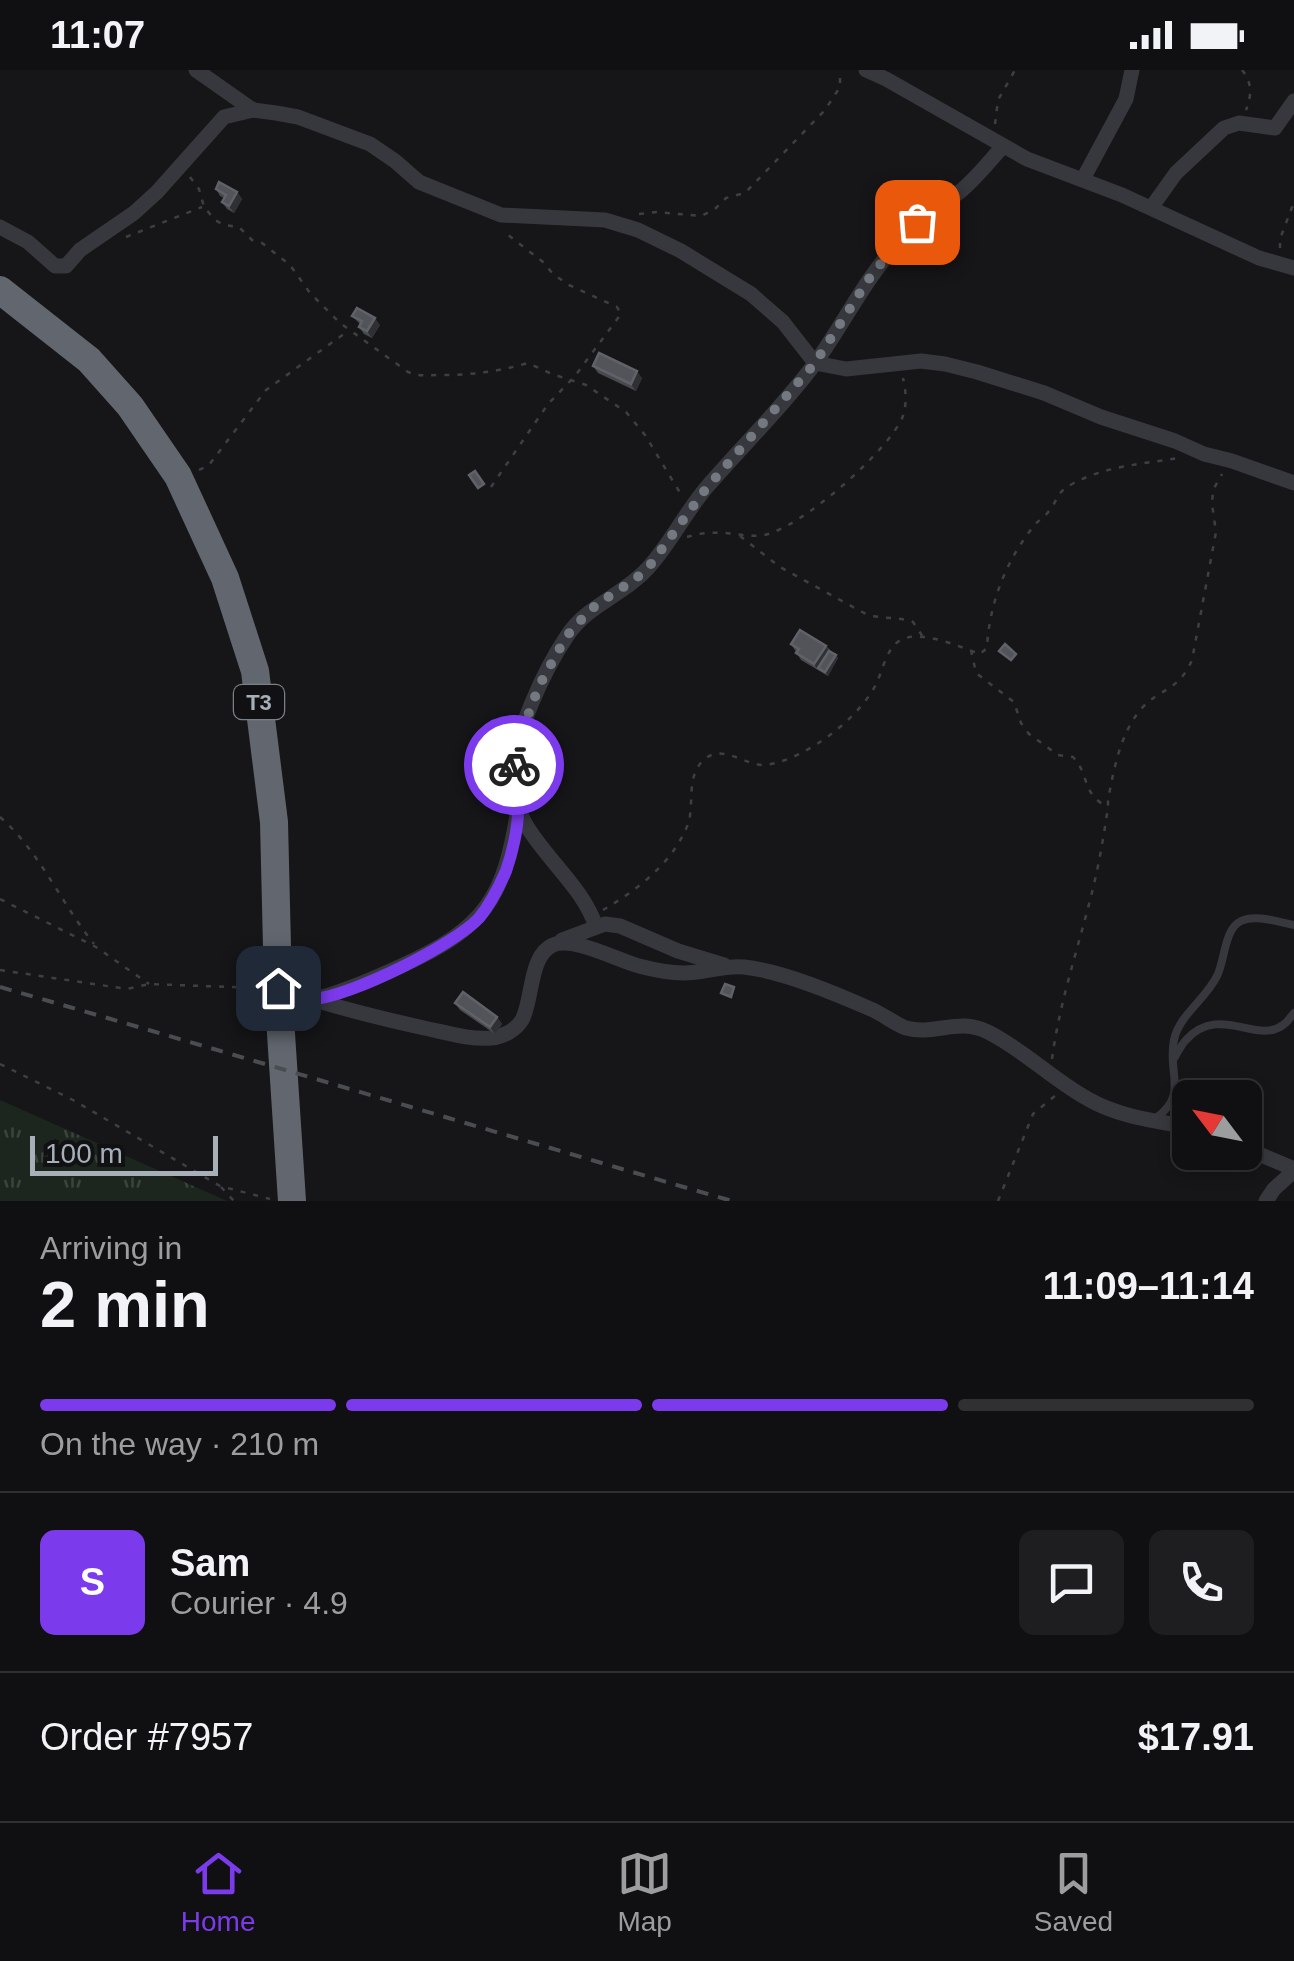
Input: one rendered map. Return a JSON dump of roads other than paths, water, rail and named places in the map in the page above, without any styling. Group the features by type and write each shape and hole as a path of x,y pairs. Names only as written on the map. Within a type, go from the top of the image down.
{"highway":[{"name":"T3","path":"0,290 89,360 130,406 178,476 225,578 255,671 274,822 278,988 292,1201"}],"street":[{"path":"866,70 1042,165 1289,267"},
{"path":"1083,179 1126,99 1132,70"},
{"path":"202,72 252,110"},
{"path":"1152,208 1181,168 1218,132 1236,123 1275,128 1294,101"},
{"path":"0,227 28,242 55,266 66,266 80,250 145,203 224,117 252,110 298,117 348,134 384,153 420,182 486,210 509,216 605,220 638,230 680,250 751,294 783,322 815,363 846,369 899,362 945,364 977,372 1294,484"},
{"path":"998,143 977,176 917,222 894,247 815,363 689,509 648,568 596,605 566,637 539,686 518,742 512,775 518,809 594,921 620,926 678,951 728,966 762,970 802,982 874,1010 905,1028 974,1026 1012,1046 1050,1076 1104,1107 1172,1124"},
{"path":"311,1000 344,992 434,951 478,918 506,869 518,809"},
{"path":"278,988 311,1000 459,1036 493,1038 513,1031 522,1020 536,965 546,948 594,921"},
{"path":"556,942 581,945 660,971 684,973 728,966"},
{"path":"1262,1156 1294,1170 1266,1201"}],"lane":[{"path":"1152,1120 1174,1098 1176,1033 1214,983 1231,930 1238,922 1253,918 1294,925"},
{"path":"1173,1060 1186,1039 1201,1028 1216,1023 1275,1029 1294,1014"}],"railway":[{"path":"0,987 732,1201"}]}
